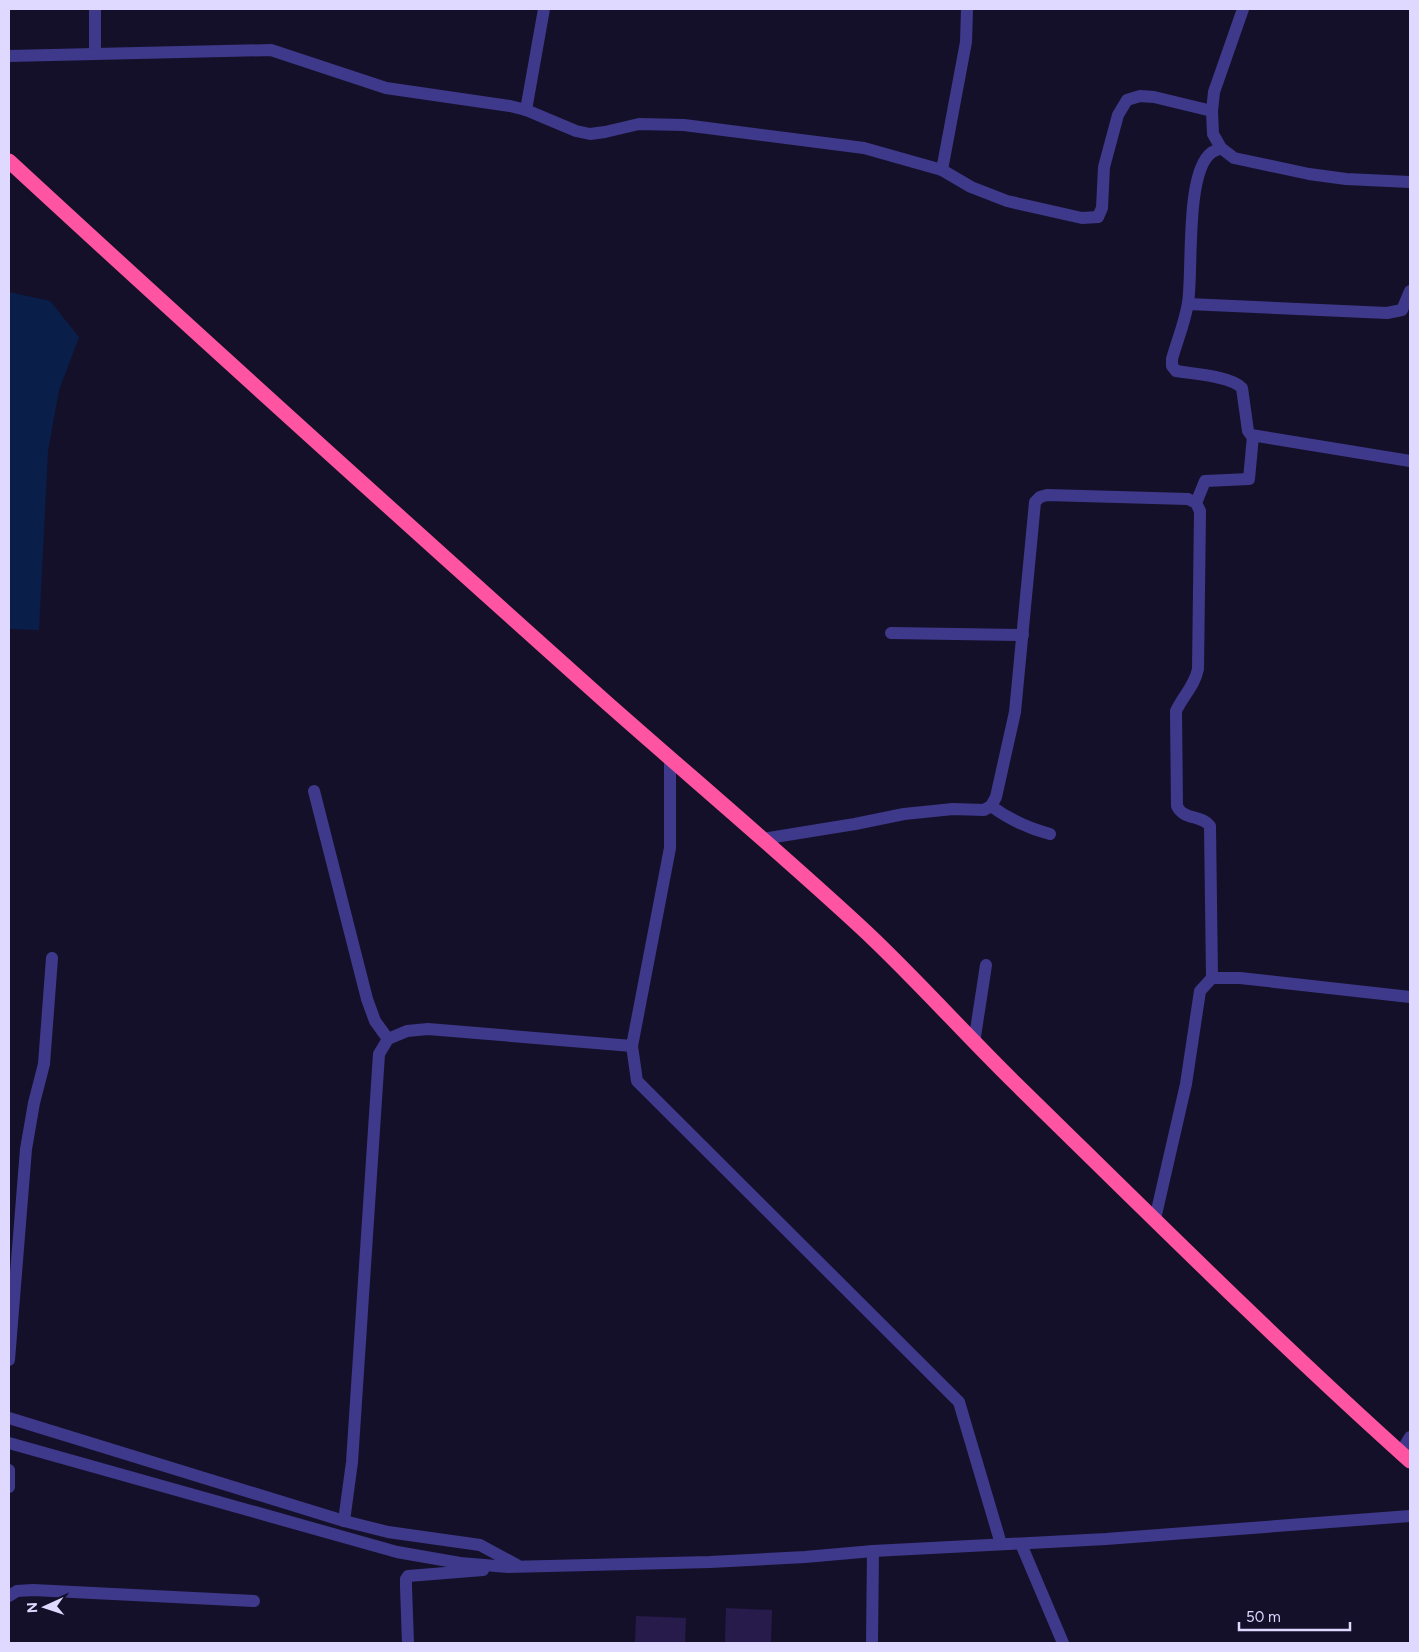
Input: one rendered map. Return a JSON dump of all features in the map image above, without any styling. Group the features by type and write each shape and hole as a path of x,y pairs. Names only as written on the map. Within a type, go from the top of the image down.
{"highway":[{"path":"9,161 152,293 868,935 1229,1293 1405,1456"}],"street":[{"path":"95,9 95,54"},
{"path":"526,110 544,9"},
{"path":"942,170 966,42 967,9"},
{"path":"1243,9 1214,92 1212,111 1213,134 1221,148 1234,158 1309,174 1346,179 1410,182"},
{"path":"9,56 271,50 386,88 526,110 576,131 590,134 639,124 684,125 864,148 942,170 971,188 1007,201 1082,218 1098,217 1102,208 1104,167 1118,115 1127,100 1140,96 1154,97 1212,111"},
{"path":"1221,148 1210,153 1204,161 1197,183 1190,236 1188,304 1172,359 1172,366 1176,371 1228,380 1238,384 1242,388 1248,431 1253,436 1410,461"},
{"path":"1188,304 1388,313 1402,310 1410,291"},
{"path":"1196,503 1206,481 1249,479 1253,436"},
{"path":"762,839 904,814 953,809 984,810 991,806 996,797 1015,712 1035,502 1040,497 1047,495 1188,499 1196,503 1200,511 1198,669 1192,686 1182,698 1176,711 1177,806 1183,814 1206,822 1210,826 1212,978 1200,991 1186,1084 1155,1219"},
{"path":"891,633 1023,635"},
{"path":"670,758 670,848 632,1046 637,1081 959,1402 1001,1544"},
{"path":"314,791 367,999 375,1021 388,1039"},
{"path":"991,806 1027,828 1050,834"},
{"path":"9,1360 26,1148 34,1103 44,1064 52,958"},
{"path":"974,1042 986,965"},
{"path":"1212,978 1240,978 1410,998"},
{"path":"344,1521 352,1452 379,1054 388,1039 407,1031 428,1029 632,1046"},
{"path":"9,1418 344,1521 388,1532 480,1545 514,1567"},
{"path":"1405,1456 1410,1437"},
{"path":"9,1443 397,1552 460,1563 514,1567"},
{"path":"9,1470 9,1487"},
{"path":"408,1643 406,1579 408,1576 514,1567 736,1561 873,1551 1106,1540 1410,1516"},
{"path":"1021,1544 1063,1643"},
{"path":"872,1643 873,1551"},
{"path":"9,1591 33,1590 254,1601"}],"water":[{"path":"9,292 50,301 79,337 59,390 48,451 39,630 9,629"}],"building":[{"path":"726,1608 772,1610 771,1643 725,1643"},
{"path":"636,1616 686,1618 685,1643 635,1643"}]}
